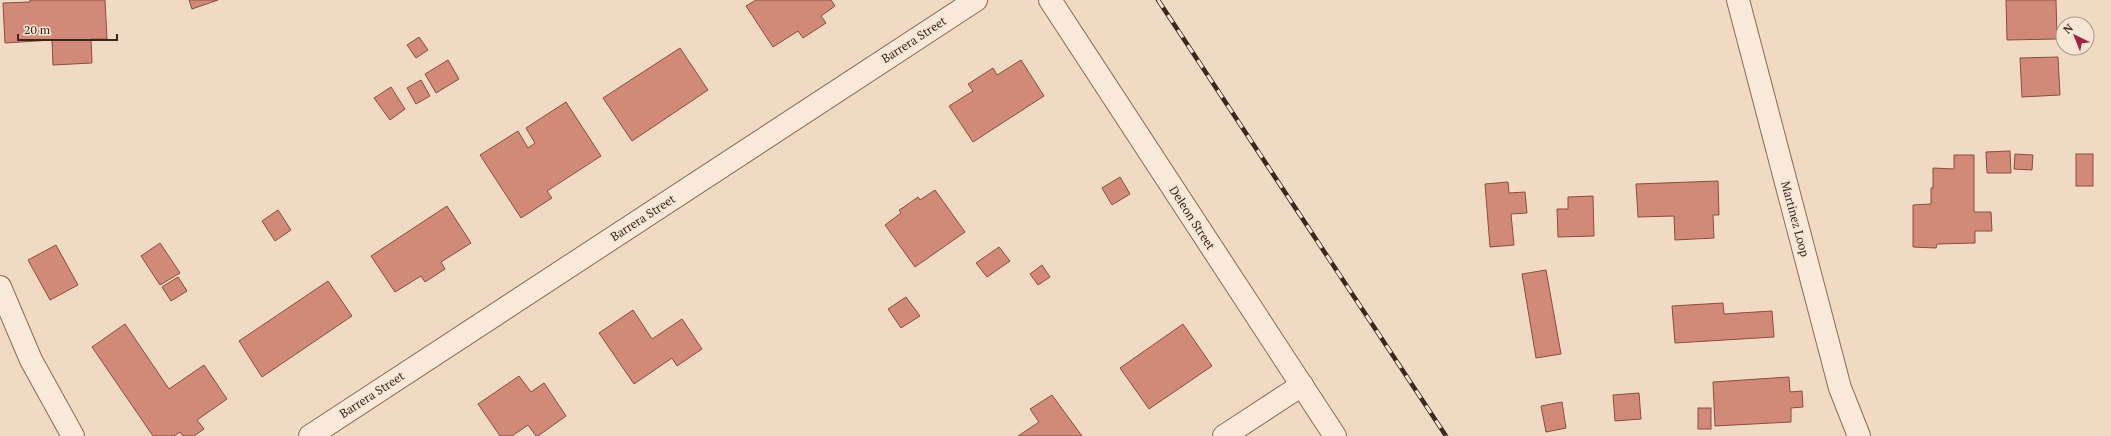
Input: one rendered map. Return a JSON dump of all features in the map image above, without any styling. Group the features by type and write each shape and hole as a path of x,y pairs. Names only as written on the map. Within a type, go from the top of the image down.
{"street":[{"name":"Barrera Street","path":"310,436 976,0"},
{"name":"Deleon Street","path":"1050,0 1335,436"},
{"name":"Martinez Loop","path":"1738,0 1840,388 1860,436"},
{"path":"0,287 31,360 73,436"},
{"path":"1224,436 1302,386"}],"building":[{"path":"30,0 105,0 107,39 91,39 92,63 53,65 52,40 5,43 3,3 30,2"},
{"path":"189,0 218,0 192,9"},
{"path":"756,0 831,0 835,6 821,16 826,23 803,38 798,31 773,47 746,6"},
{"path":"2006,0 2056,0 2055,39 2007,40"},
{"path":"419,37 428,50 416,58 407,45"},
{"path":"680,48 708,90 632,141 603,98"},
{"path":"2058,57 2060,95 2022,97 2020,58"},
{"path":"448,60 459,79 436,93 425,74"},
{"path":"1021,60 1044,96 973,142 949,106 973,91 968,84 993,68 997,75"},
{"path":"421,80 430,96 416,104 407,88"},
{"path":"391,87 405,109 390,120 374,98"},
{"path":"566,102 601,156 547,191 552,198 521,218 480,155 518,131 528,148 535,143 526,128"},
{"path":"2010,151 2011,173 1987,173 1986,152"},
{"path":"2015,154 2033,155 2032,170 2014,169"},
{"path":"2076,154 2093,154 2093,186 2076,186"},
{"path":"1954,155 1974,155 1974,212 1991,212 1992,231 1975,231 1975,243 1937,244 1936,248 1913,247 1913,205 1931,204 1933,168 1954,169"},
{"path":"1120,177 1130,194 1112,205 1102,188"},
{"path":"1718,181 1719,215 1713,215 1714,238 1675,240 1674,216 1638,217 1636,184"},
{"path":"1508,182 1509,193 1525,192 1527,213 1511,214 1514,245 1490,247 1485,184"},
{"path":"935,190 965,232 915,267 885,225 901,213 899,210 918,197 920,200"},
{"path":"1593,196 1594,236 1558,237 1557,209 1568,209 1568,197"},
{"path":"447,206 471,243 441,262 445,269 425,282 421,276 395,292 371,256"},
{"path":"278,210 291,230 275,241 262,221"},
{"path":"160,243 180,273 160,285 141,256"},
{"path":"56,245 78,285 50,300 28,260"},
{"path":"999,247 1010,261 987,277 976,263"},
{"path":"1042,265 1050,277 1038,285 1030,274"},
{"path":"1546,270 1561,354 1536,358 1522,274"},
{"path":"178,277 187,291 171,301 162,287"},
{"path":"328,281 352,316 262,377 239,341"},
{"path":"906,297 920,316 901,328 888,309"},
{"path":"1723,303 1724,314 1772,311 1774,337 1675,343 1672,306"},
{"path":"633,310 652,339 682,319 702,349 677,366 672,358 634,384 599,333"},
{"path":"125,324 169,389 204,365 227,399 197,420 204,429 194,436 183,436 180,432 174,436 153,436 92,347"},
{"path":"1183,324 1212,366 1149,409 1120,368"},
{"path":"519,376 531,392 544,383 566,416 538,436 536,436 528,425 512,436 500,436 478,404"},
{"path":"1789,377 1790,392 1802,391 1803,407 1791,408 1791,422 1715,426 1713,382"},
{"path":"1639,393 1641,419 1615,421 1613,395"},
{"path":"1052,395 1082,436 1018,436 1039,422 1030,409"},
{"path":"1562,402 1566,428 1546,432 1541,406"},
{"path":"1698,408 1711,408 1711,429 1698,429"}],"railway":[{"path":"1158,0 1446,436"}]}
